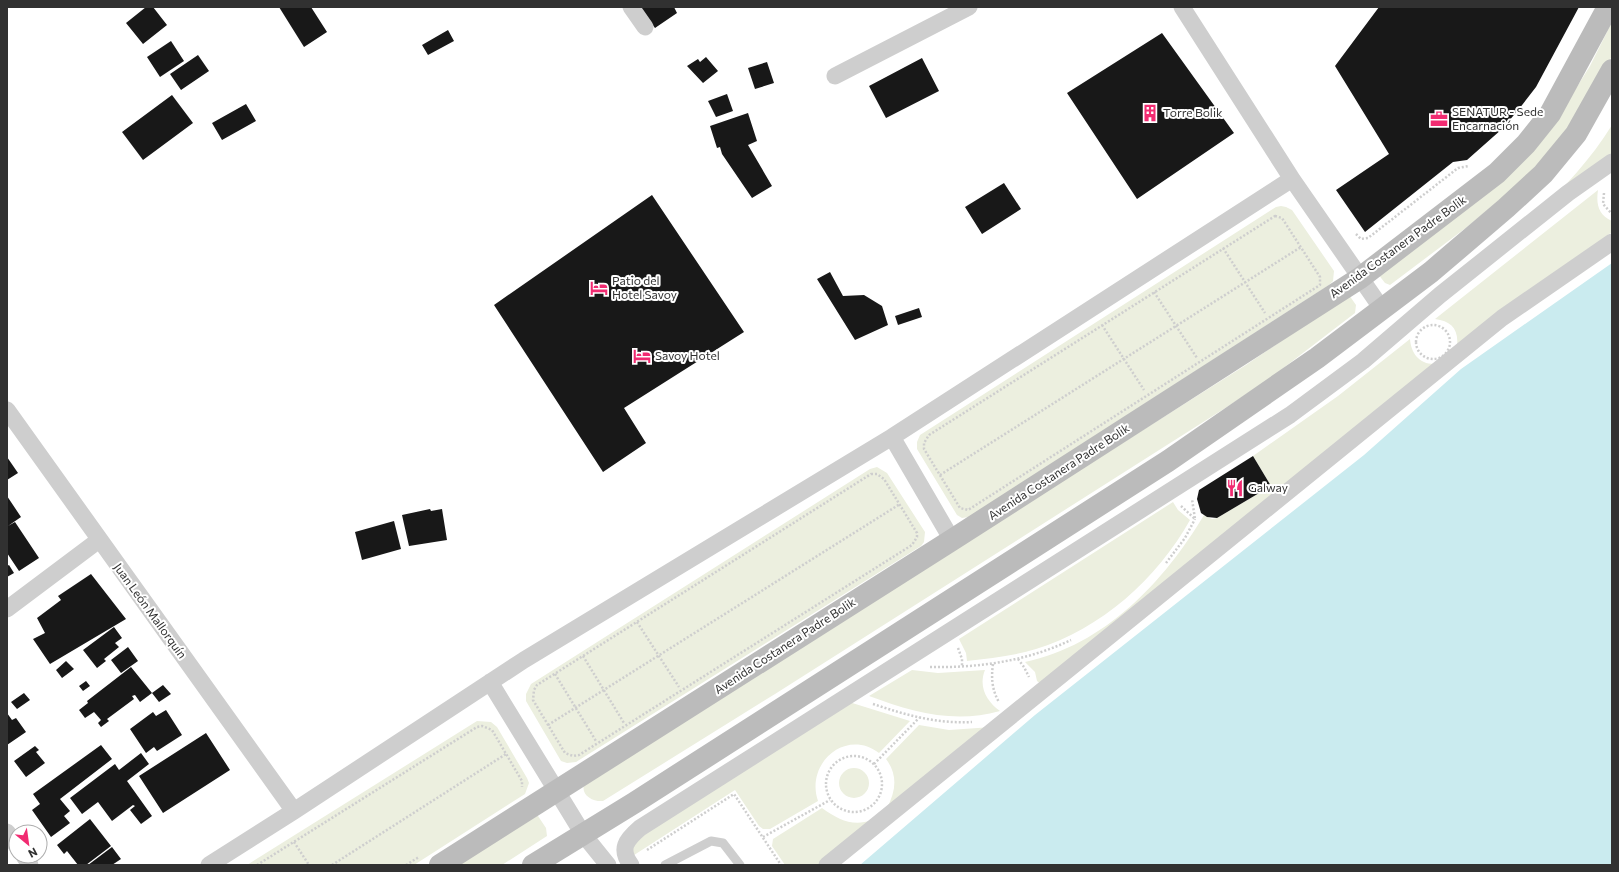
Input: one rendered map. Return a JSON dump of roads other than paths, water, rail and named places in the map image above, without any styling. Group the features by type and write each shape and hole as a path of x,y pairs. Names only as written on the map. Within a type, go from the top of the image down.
{"main road":[{"name":"Avenida Costanera Padre Bolik","path":"440,865 952,540 1360,278 1496,173 1526,144 1550,114 1608,7"},
{"path":"533,865 1168,461 1317,358 1382,309 1466,242 1543,174 1576,134 1612,70"}],"street":[{"path":"631,7 645,27"},
{"path":"835,76 970,7"},
{"path":"1182,7 1292,179 1382,309"},
{"path":"630,863 624,856 627,842 640,828 1290,415 1363,361 1440,295 1568,193 1612,162"},
{"path":"209,865 490,682 892,437 1292,179"},
{"path":"827,865 1012,717 1502,318 1612,242"},
{"name":"Juan León Mallorquín","path":"7,410 294,811"},
{"path":"892,437 952,540"},
{"path":"7,609 100,540"},
{"path":"490,682 583,834 608,865"}],"lane":[{"path":"665,865 711,841 718,841 727,846 740,865"}],"water":[{"path":"1612,263 1612,865 860,865 1035,715 1364,455 1461,369"}],"place":[{"name":"Torre Bolik","path":"1150,113"},
{"name":"SENATUR - Sede Encarnación","path":"1439,119"},
{"name":"Patio del Hotel Savoy","path":"599,288"},
{"name":"Savoy Hotel","path":"642,356"},
{"name":"Galway","path":"1235,488"}]}
